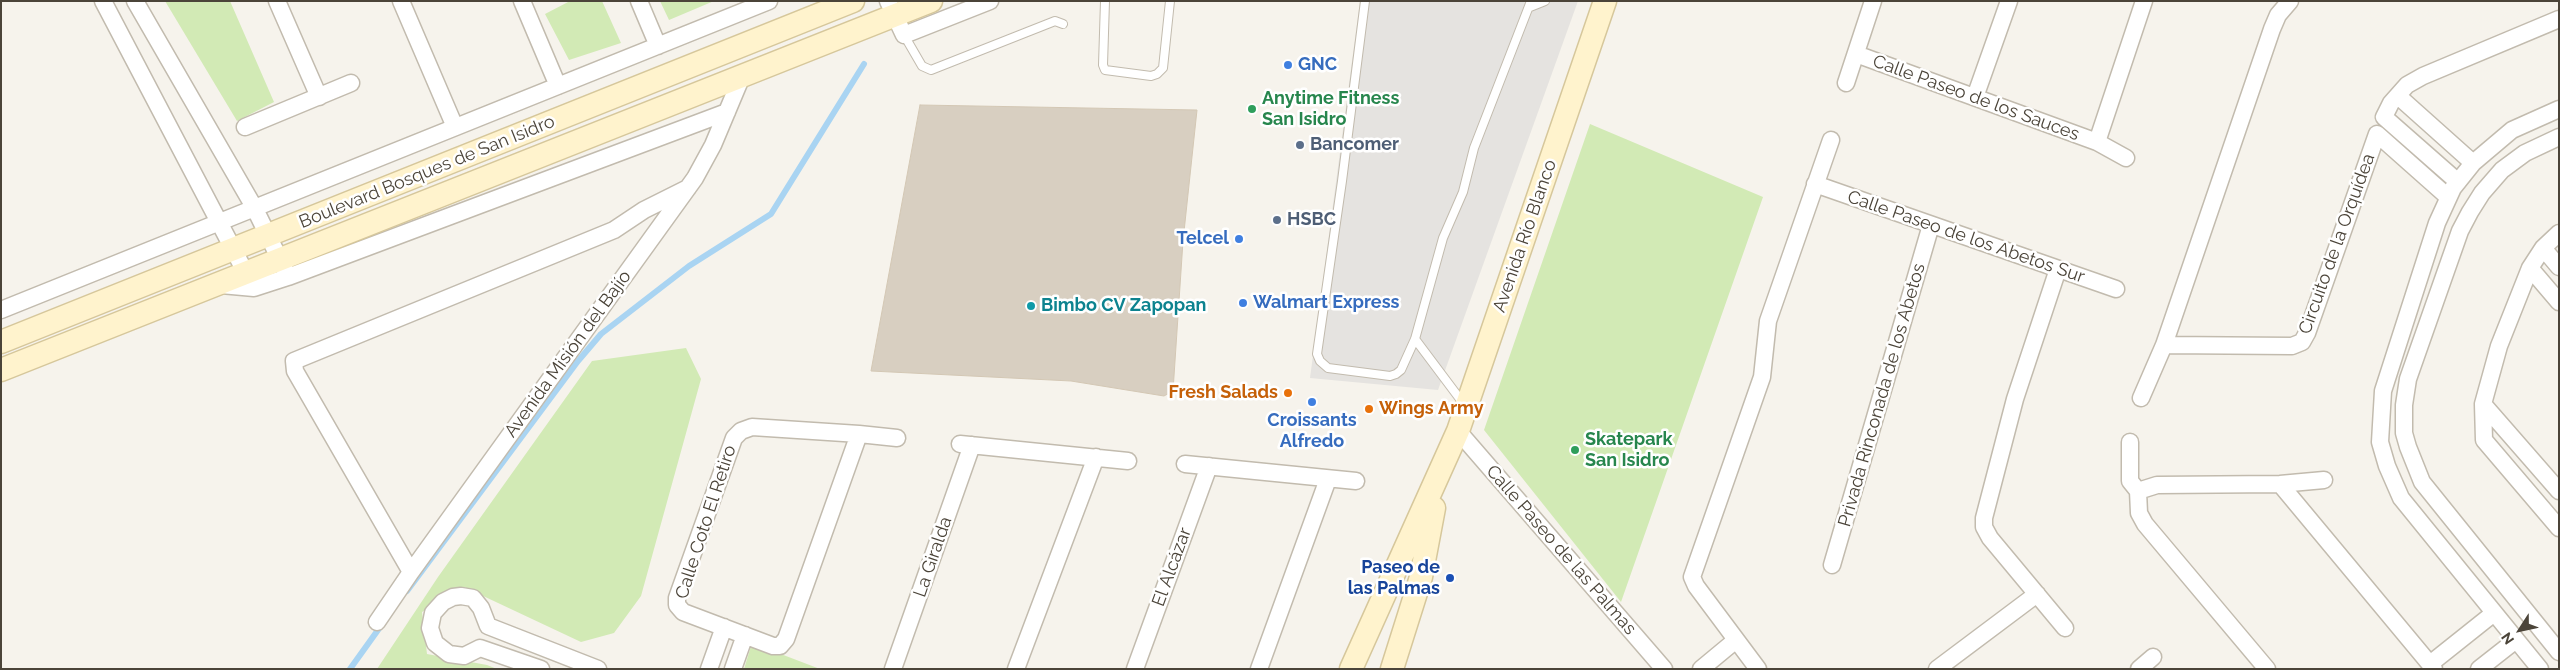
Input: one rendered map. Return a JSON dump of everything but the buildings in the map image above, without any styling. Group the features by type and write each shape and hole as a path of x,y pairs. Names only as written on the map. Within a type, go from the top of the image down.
{"main road":[{"name":"Boulevard Bosques de San Isidro","path":"1,342 853,1"},
{"name":"Boulevard Bosques de San Isidro","path":"1,370 217,284 250,280 284,268 742,76 896,17 931,1"},
{"name":"Avenida Río Blanco","path":"1351,669 1442,470 1467,408 1606,1"},
{"name":"Avenida Río Blanco","path":"1392,669 1421,576 1442,470"}],"street":[{"path":"103,1 250,280"},
{"path":"134,1 254,207 284,268"},
{"path":"277,1 319,97"},
{"path":"401,1 455,127"},
{"path":"522,1 558,86"},
{"path":"640,1 658,46"},
{"name":"Boulevard Bosques de San Isidro","path":"896,17 990,1"},
{"name":"Calle Paseo de los Sauces","path":"1846,83 1874,1"},
{"path":"1975,97 2009,1"},
{"name":"Calle Paseo de los Sauces","path":"2097,142 2144,1"},
{"path":"2141,398 2164,346 2272,29 2278,15 2290,1"},
{"name":"Boulevard Bosques de San Isidro","path":"1,310 767,2"},
{"path":"2458,182 2384,117 2407,85 2423,76 2559,19"},
{"name":"Calle Paseo de los Sauces","path":"1856,54 2097,142 2126,158"},
{"name":"Avenida Misión del Bajío","path":"377,622 688,188 713,145 742,76"},
{"path":"245,127 351,83"},
{"path":"2398,96 2473,163"},
{"path":"2540,669 2401,498 2387,466 2380,442 2383,391 2436,223 2448,197 2473,163 2512,130 2559,109"},
{"name":"Boulevard Bosques de San Isidro","path":"284,268 727,112"},
{"name":"Circuito de la Orquídea","path":"2164,346 2292,346 2302,342 2307,333 2377,134 2448,197"},
{"path":"2559,137 2525,153 2502,170 2482,193 2460,232 2407,388 2404,433 2412,463 2419,476 2559,652"},
{"path":"1758,669 1696,586 1692,577 1762,378 1768,321 1830,140"},
{"name":"Calle Paseo de los Abetos Sur","path":"1815,184 2116,289"},
{"path":"411,572 295,371 294,361 614,230 644,210 688,188"},
{"name":"Privada Rinconada de los Abetos","path":"1832,565 1931,224"},
{"path":"2559,233 2543,248 2530,268 2498,346 2483,404 2484,440 2559,528"},
{"path":"2543,248 2559,267"},
{"path":"2530,268 2559,302"},
{"path":"2058,269 2015,399 1984,518 1984,527 1990,538 2065,628"},
{"path":"2395,353 2415,360"},
{"path":"2483,404 2559,491"},
{"name":"Calle Coto El Retiro","path":"859,434 786,639 780,646 773,646 682,612 677,605 677,598 734,438 741,431 752,427 859,434 897,438"},
{"name":"Calle Paseo de las Palmas","path":"1458,431 1664,669"},
{"path":"2130,442 2130,481 2138,491 2139,513 2145,524 2267,669"},
{"name":"La Giralda","path":"894,669 966,444 1128,461"},
{"path":"1016,669 1096,457"},
{"path":"1185,464 1356,481"},
{"name":"El Alcázar","path":"1135,669 1209,466"},
{"path":"1259,669 1328,479"},
{"path":"2138,491 2157,485 2280,484 2324,480"},
{"path":"2280,484 2432,666 2494,614"},
{"path":"1937,669 2037,594"},
{"path":"534,644 530,667 480,648 464,656 448,654 435,643 430,628 433,613 443,602 453,597 473,598 481,608 488,626 598,669"},
{"path":"710,669 724,627"},
{"path":"733,669 745,635"},
{"path":"1701,669 1736,640"},
{"path":"2479,669 2516,640"},
{"path":"546,669 554,653"},
{"path":"2139,669 2153,657"}],"lane":[{"path":"1106,1 1103,65 1105,70 1151,76 1157,74 1163,68 1170,1"},
{"path":"1365,1 1344,172 1317,354 1320,361 1328,368 1390,376 1401,370 1415,339 1443,238 1463,192 1474,148 1530,4 1545,1"},
{"path":"896,17 922,66 931,70 1055,21 1063,24"},
{"path":"1415,339 1467,408"}],"green space":[{"path":"165,1 230,1 274,102 237,121"},
{"path":"570,1 602,1 621,43 569,60 545,14"},
{"path":"660,1 714,1 669,20"},
{"path":"1590,124 1763,197 1621,602 1484,430"},
{"path":"686,348 701,379 641,596 614,633 581,642 464,587 422,612 427,654 487,665 497,669 377,669 438,577 592,361"},
{"path":"752,643 820,669 744,669"}],"shaded area":[{"path":"1360,1 1578,1 1438,390 1310,378"}],"waterway":[{"path":"407,591 578,361 601,334 689,266 771,214 864,64"},
{"path":"350,669 383,623"}],"place":[{"name":"GNC","path":"1288,65"},
{"name":"Anytime Fitness San Isidro","path":"1252,109"},
{"name":"Bancomer","path":"1300,145"},
{"name":"HSBC","path":"1277,220"},
{"name":"Telcel","path":"1239,239"},
{"name":"Walmart Express","path":"1243,303"},
{"name":"Bimbo CV Zapopan","path":"1031,306"},
{"name":"Fresh Salads","path":"1288,393"},
{"name":"Croissants Alfredo","path":"1312,402"},
{"name":"Wings Army","path":"1369,409"},
{"name":"Skatepark San Isidro","path":"1575,450"},
{"name":"Paseo de las Palmas","path":"1450,578"}]}
